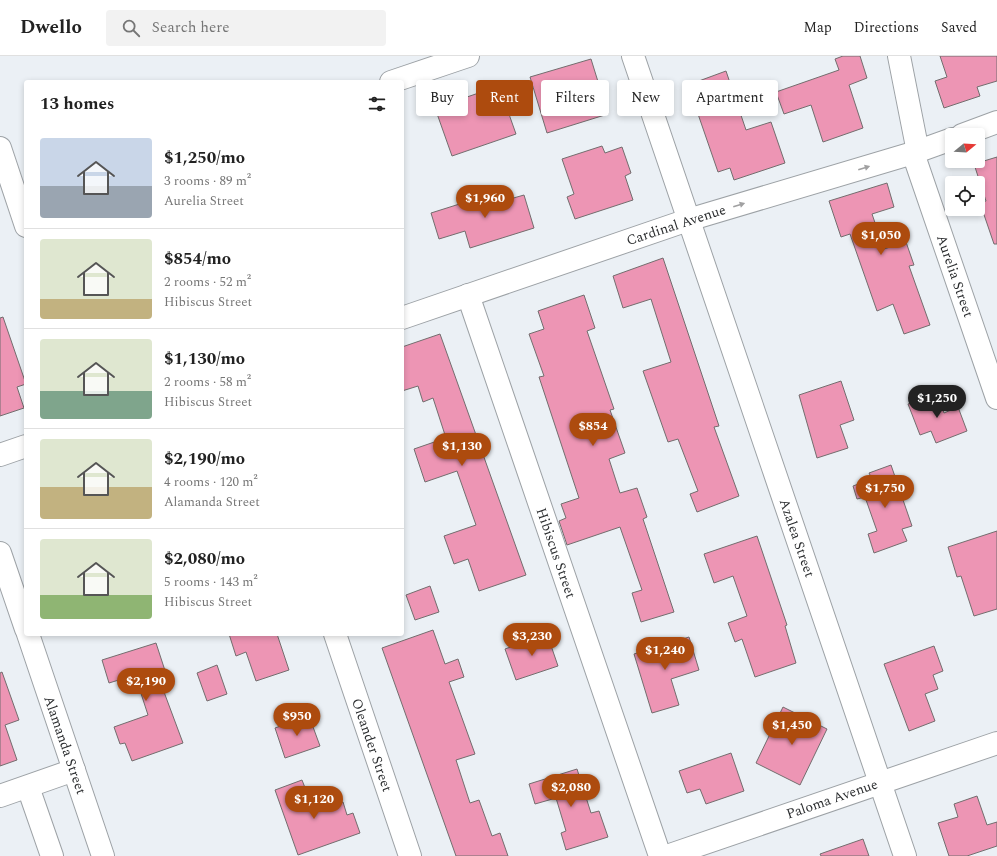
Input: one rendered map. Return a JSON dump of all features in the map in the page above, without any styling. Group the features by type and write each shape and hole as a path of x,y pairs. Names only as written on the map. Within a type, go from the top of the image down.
{"street":[{"path":"398,80 468,56"},
{"name":"Azalea Street","path":"633,56 906,856"},
{"name":"Aurelia Street","path":"899,56 916,152 997,398"},
{"path":"981,128 997,122"},
{"name":"Cardinal Avenue","path":"404,317 688,220 916,152 945,142"},
{"path":"0,148 24,220"},
{"name":"Hibiscus Street","path":"468,295 660,856"},
{"path":"0,455 24,447"},
{"path":"0,553 24,624"},
{"name":"Alamanda Street","path":"29,636 103,856"},
{"name":"Oleander Street","path":"335,636 410,856"},
{"name":"Paloma Avenue","path":"667,856 997,743"},
{"path":"0,796 74,770"},
{"path":"28,787 52,856"}],"building":[{"path":"843,56 860,56 867,78 849,85 863,128 823,142 811,105 784,114 778,98 778,91 839,70 835,59"},
{"path":"940,56 997,56 997,81 977,87 980,96 944,108 935,81 947,77"},
{"path":"591,59 597,80 541,80 541,113 533,87 533,80 531,80 530,77"},
{"path":"726,71 729,80 702,80"},
{"path":"476,94 476,116 510,116 516,134 452,156 438,116 468,116 468,97"},
{"path":"542,116 602,116 547,133"},
{"path":"699,116 741,116 746,130 771,122 785,163 734,180 730,168 718,172"},
{"path":"602,146 605,153 622,147 631,173 625,176 633,200 575,219 567,197 574,194 562,159"},
{"path":"997,157 997,244 994,244 984,216 986,201 985,176 978,176 975,168 985,168 985,161"},
{"path":"887,183 894,207 872,214 884,249 906,242 914,265 909,266 930,325 904,334 893,304 877,311 850,234 841,237 829,201"},
{"path":"507,189 510,199 524,195 534,228 470,248 465,231 439,239 431,213"},
{"path":"663,258 719,426 714,427 739,496 697,512 690,494 698,491 678,439 668,442 643,371 671,362 651,299 623,308 613,276"},
{"path":"584,295 595,328 587,331 614,409 610,410 625,453 609,459 620,493 637,488 647,517 643,519 674,612 641,622 632,593 642,590 620,527 567,545 559,521 566,518 561,504 579,498 539,377 544,376 529,334 544,329 538,311"},
{"path":"3,317 24,378 24,385 17,387 24,408 0,416 0,318"},
{"path":"440,334 526,575 479,591 468,559 454,564 444,536 476,525 457,471 425,482 414,449 446,438 433,398 423,402 418,386 404,390 404,346"},
{"path":"841,381 854,420 840,425 848,448 817,458 799,395"},
{"path":"937,393 944,413 958,407 967,431 936,443 931,431 920,435 908,404"},
{"path":"891,465 912,526 902,529 907,541 874,553 868,534 877,531 865,497 857,499 853,486 872,479 869,473"},
{"path":"997,531 997,609 974,616 961,576 957,577 948,547"},
{"path":"757,536 787,625 785,626 796,663 755,677 742,639 735,642 728,623 747,616 733,576 714,583 704,554"},
{"path":"430,586 439,612 415,620 406,595"},
{"path":"433,630 445,664 458,659 464,677 449,682 475,754 456,760 470,803 479,800 492,836 500,833 508,856 456,856 382,648"},
{"path":"547,634 558,666 516,680 505,649"},
{"path":"230,636 278,636 289,670 256,681 246,652 236,656"},
{"path":"689,637 699,670 671,679 679,705 652,713 634,654"},
{"path":"156,643 171,689 164,692 183,743 132,761 125,743 120,744 114,727 148,715 135,675 109,683 102,660"},
{"path":"934,646 943,671 933,675 938,689 925,694 935,721 909,731 884,664"},
{"path":"217,665 227,694 207,701 197,673"},
{"path":"2,672 19,720 5,725 17,760 0,766 0,673"},
{"path":"783,707 827,729 800,785 756,763"},
{"path":"309,716 320,746 285,758 275,728"},
{"path":"731,753 744,791 706,804 700,789 687,793 679,771"},
{"path":"577,769 591,813 599,811 608,837 566,850 561,833 566,831 556,798 535,804 529,784"},
{"path":"302,780 314,811 343,802 347,815 353,813 360,833 298,855 275,790"},
{"path":"977,796 987,825 997,822 997,846 967,856 949,856 938,823 958,817 954,804"},
{"path":"863,839 869,856 821,856 820,854"}]}
